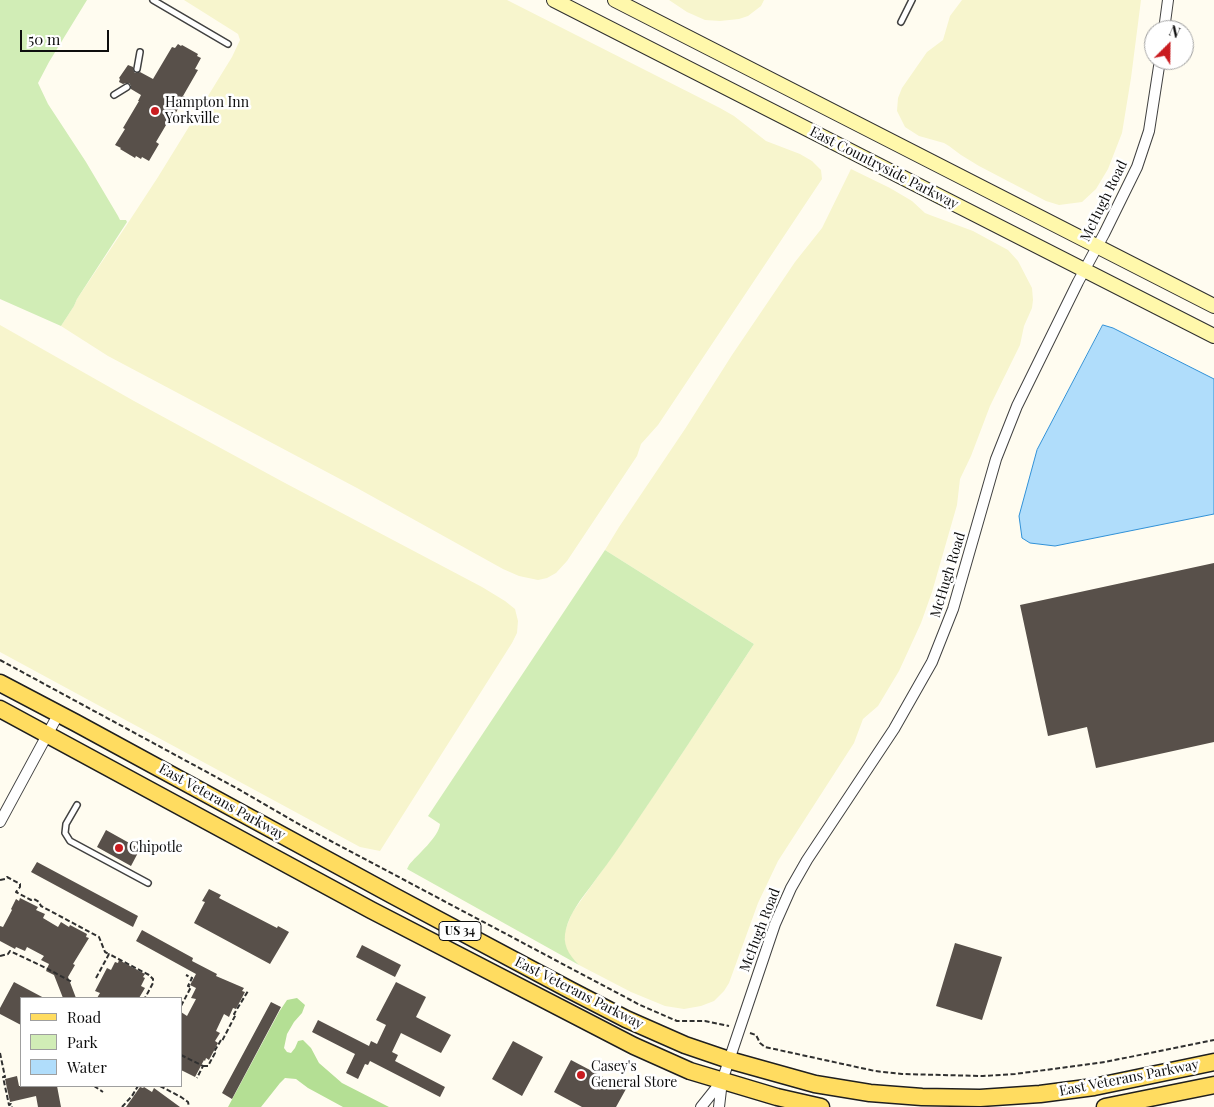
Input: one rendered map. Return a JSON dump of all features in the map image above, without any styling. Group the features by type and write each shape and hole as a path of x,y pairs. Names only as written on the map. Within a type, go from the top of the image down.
{"main road":[{"name":"East Veterans Parkway","path":"0,683 626,1019 685,1045 729,1060 815,1084 870,1093 922,1097 980,1098 1040,1094 1094,1087 1214,1062"},
{"name":"East Veterans Parkway","path":"0,709 371,910 634,1046 679,1066 722,1081 777,1097 821,1107"},
{"name":"East Veterans Parkway","path":"1106,1107 1214,1085"}],"street":[{"name":"East Countryside Parkway","path":"554,0 581,6 1084,270 1214,336"},
{"name":"East Countryside Parkway","path":"615,0 1214,306"},
{"path":"1165,20 1168,0"},
{"name":"McHugh Road","path":"719,1107 722,1081 775,924 790,888 894,729 932,662 953,609 996,459 1017,406 1134,174 1144,149 1149,131 1158,70"},
{"path":"0,822 58,713"},
{"name":"McHugh Road","path":"700,1107 722,1081"}],"lane":[{"path":"153,0 228,44"},
{"path":"901,22 912,0"},
{"path":"136,69 140,52"},
{"path":"114,94 126,86"},
{"path":"77,805 66,824 65,833 70,841 148,883"}],"path":[{"path":"0,660 240,790 295,822 640,1005 677,1021 697,1020 724,1025"},
{"path":"0,880 5,880 7,877 20,884 16,892 31,900 34,899 40,906 100,937 105,952 149,975 154,983 146,997"},
{"path":"0,956 8,954 10,951 72,982"},
{"path":"96,978 109,954"},
{"path":"182,1004 191,987 188,986 192,978 186,975"},
{"path":"182,1056 203,1066 208,1066 236,1014 234,1014 248,991"},
{"path":"750,1033 756,1035 765,1048 875,1071 902,1074 983,1076 1015,1074 1105,1062 1214,1040"},
{"path":"0,1053 9,1105 11,1104 12,1107"},
{"path":"197,1078 203,1066"},
{"path":"96,1087 103,1092"},
{"path":"122,1107 137,1087"},
{"path":"162,1087 188,1102 189,1107"}],"shaded area":[{"path":"184,0 507,0 720,108 734,116 766,141 800,154 812,161 821,170 822,179 658,425 641,444 637,456 567,561 556,573 538,580 519,576 503,569 357,488 108,356 61,326 158,177 232,57 240,40 238,34"},
{"path":"669,0 764,0 761,6 748,16 720,21 705,20 687,12"},
{"path":"962,0 1141,0 1122,133 1108,169 1096,189 1082,202 1059,205 1046,201 979,166 944,143 919,136 905,127 897,111 898,98 902,88 927,52 943,40 950,16"},
{"path":"851,169 912,201 925,213 973,231 1008,250 1018,261 1032,288 1032,308 1024,326 1020,345 990,406 960,479 957,505 932,592 921,623 899,671 878,706 863,719 854,743 778,861 758,903 729,983 724,991 714,1001 701,1006 684,1009 665,1006 631,992 579,965 566,950 564,935 572,913 621,844 754,644 605,550 732,355 795,262 822,228"},
{"path":"0,325 134,401 482,587 515,609 518,621 517,633 512,643 380,851 360,847 0,652"}],"green space":[{"path":"0,0 87,0 38,83 48,104 86,162 120,220 126,220 127,222 61,326 0,299"},
{"path":"605,550 754,644 639,818 573,912 566,929 565,944 569,953 579,965 407,869 439,829 440,824 428,816"},
{"path":"297,998 305,1005 302,1013 287,1034 284,1048 287,1052 291,1053 298,1041 303,1040 311,1048 319,1063 342,1083 389,1107 343,1107 308,1088 296,1079 285,1078 261,1107 228,1107 279,1012 287,1000"}],"water":[{"path":"1103,325 1113,328 1214,379 1214,514 1055,546 1030,543 1022,538 1019,516 1037,450"}],"building":[{"name":"Hampton Inn Yorkville","path":"178,44 198,54 197,56 201,58 195,69 198,70 171,121 169,120 156,142 159,144 149,161 142,157 141,159 136,156 135,158 115,145 141,95 131,89 129,83 123,84 119,82 119,78 128,65 133,67 135,73 140,72 153,79 172,47 175,48"},
{"path":"1214,563 1214,742 1096,768 1087,727 1048,736 1020,605"},
{"name":"Chipotle","path":"106,830 140,849 131,866 97,847"},
{"path":"37,862 138,916 133,927 31,872"},
{"path":"209,889 221,895 219,898 277,928 278,926 289,932 270,964 194,923 205,902 202,901"},
{"path":"20,898 38,907 36,910 45,914 43,918 58,927 61,922 87,934 86,937 89,938 73,964 75,965 68,977 76,997 63,997 54,975 46,971 49,964 41,960 44,956 27,947 25,951 16,947 15,949 0,941 0,926 3,927 16,899 19,901"},
{"path":"142,930 193,958 192,961 217,974 216,976 244,988 242,991 245,992 236,1009 233,1008 229,1017 224,1014 216,1031 220,1033 215,1041 218,1043 209,1060 206,1058 204,1060 195,1077 182,1070 182,1013 187,1016 196,999 191,998 196,988 190,985 196,974 136,941"},
{"path":"955,943 1002,957 982,1020 936,1006"},
{"path":"362,945 401,965 395,977 356,957"},
{"path":"119,960 145,974 141,986 145,988 140,997 98,997 100,993 95,991 107,968 111,970 115,962 118,963"},
{"path":"14,982 42,997 20,997 20,1024 0,1014 0,1008"},
{"path":"396,982 426,997 416,1017 451,1035 441,1053 401,1033 392,1052 398,1055 395,1061 445,1087 440,1097 370,1061 368,1065 365,1064 358,1079 346,1073 355,1054 312,1032 318,1020 369,1046 371,1041 377,1044 386,1025 376,1020"},
{"path":"271,1002 281,1007 232,1099 222,1093"},
{"path":"513,1041 543,1057 522,1096 492,1079"},
{"name":"Casey's General Store","path":"571,1060 626,1089 616,1107 582,1107 554,1092"},
{"path":"17,1076 20,1087 57,1087 61,1107 38,1107 36,1096 10,1102 5,1079"},
{"path":"140,1087 144,1087 152,1092 154,1088 180,1107 126,1107"}],"place":[{"name":"Hampton Inn Yorkville","path":"155,111"},
{"name":"Chipotle","path":"119,848"},
{"name":"Casey's General Store","path":"581,1075"}]}
